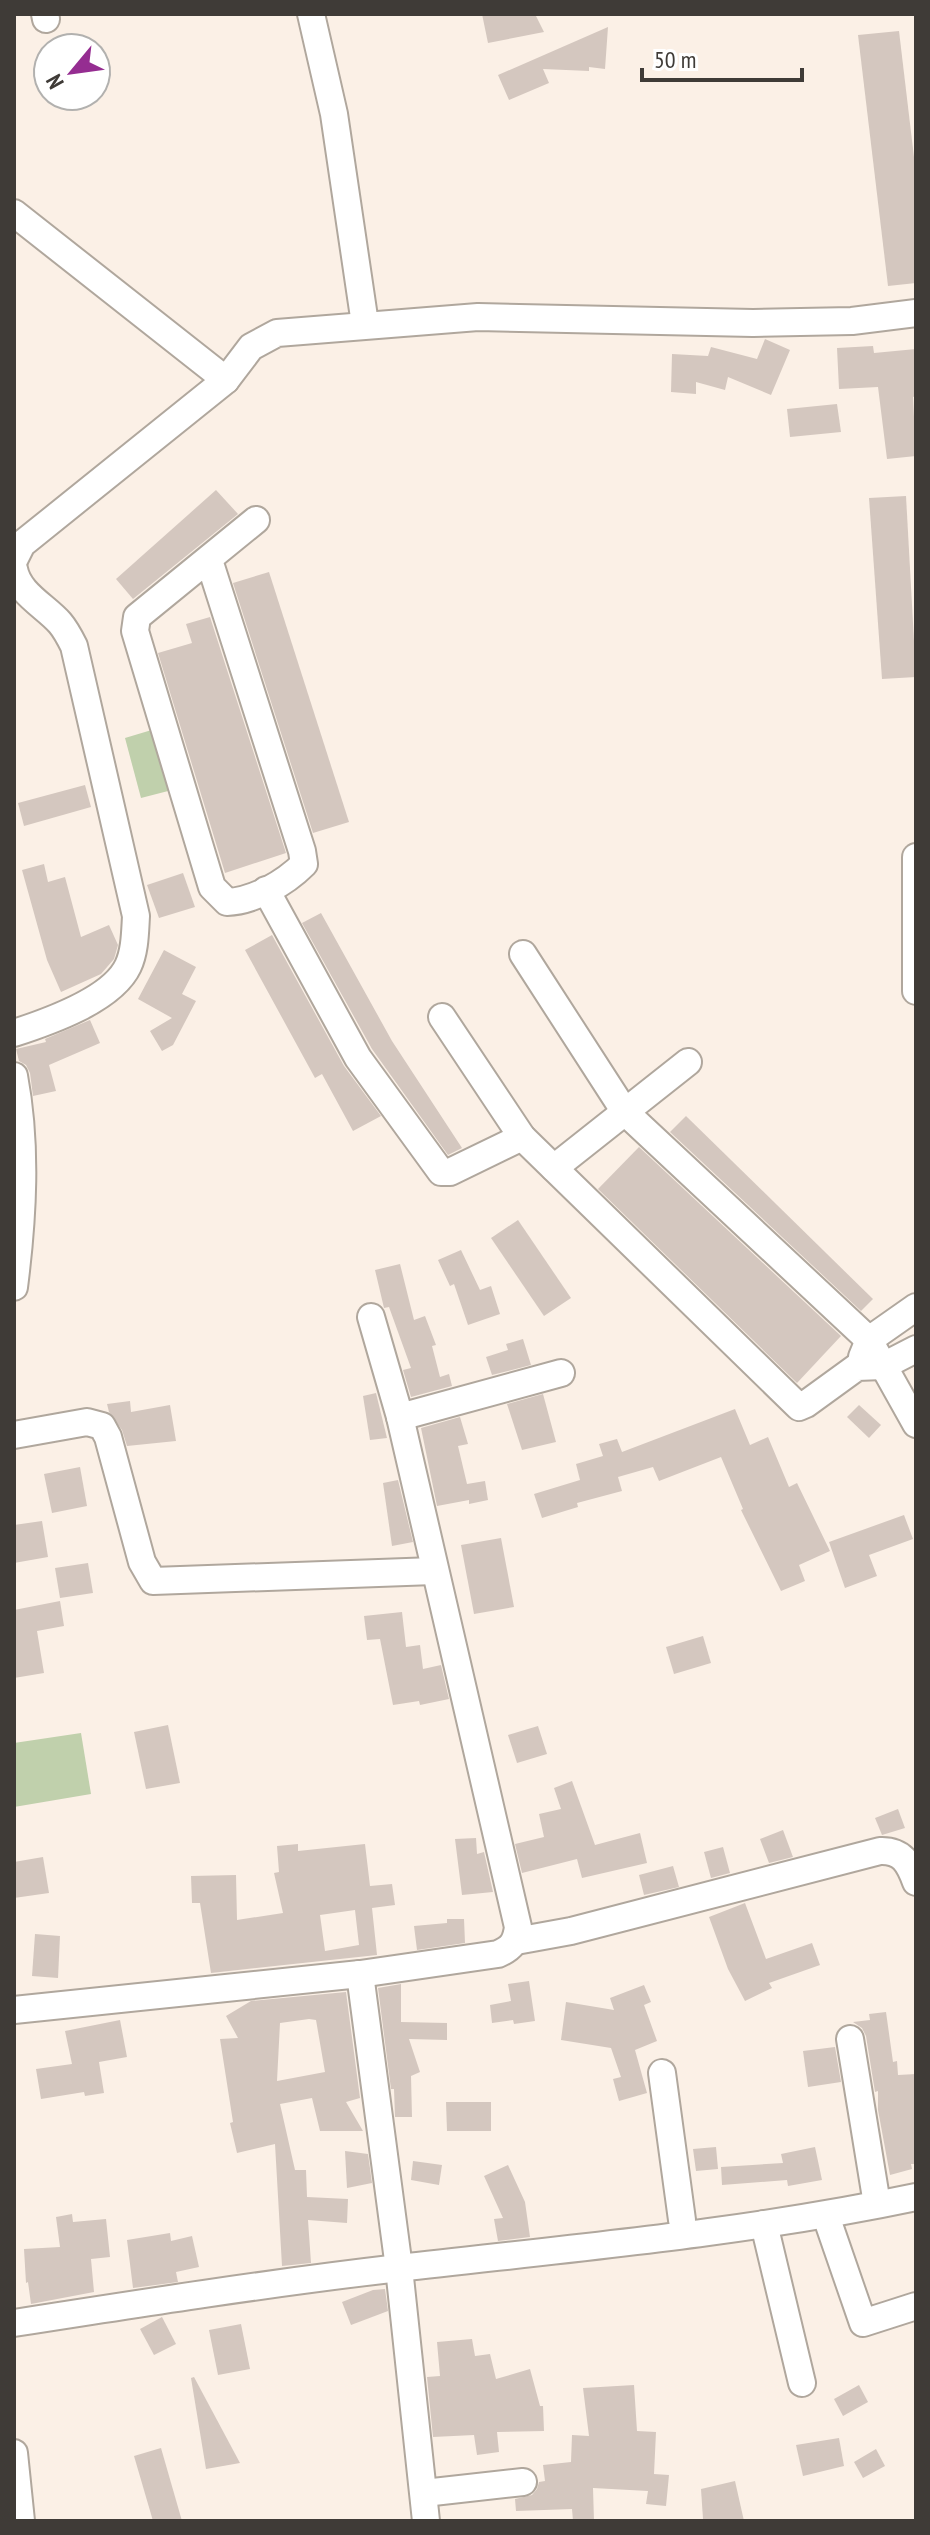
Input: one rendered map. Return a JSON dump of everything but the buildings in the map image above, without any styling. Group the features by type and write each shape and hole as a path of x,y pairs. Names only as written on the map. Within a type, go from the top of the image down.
{"street":[{"path":"311,14 334,114 365,324"},
{"path":"14,213 226,380"},
{"path":"14,560 22,544 226,380 251,347 267,336 287,331 365,324 493,317 753,323 852,321 916,313"},
{"path":"209,560 304,864 266,890 240,901 227,902 212,887 135,631 137,617 256,520"},
{"path":"14,569 22,587 59,623 74,646 136,916 133,951 127,968 115,984 64,1014 14,1033"},
{"path":"916,857 916,991"},
{"path":"266,890 358,1058 441,1172 450,1172 522,1137"},
{"path":"523,954 625,1112 869,1340 870,1366 916,1424"},
{"path":"442,1017 522,1137 799,1407 870,1366 916,1349"},
{"path":"554,1168 688,1062"},
{"path":"14,1287 22,1223 16,1093"},
{"path":"869,1340 916,1307"},
{"path":"14,2010 360,1974 498,1954 516,1941 518,1927 400,1417 371,1317"},
{"path":"400,1417 561,1373"},
{"path":"14,1435 87,1422 102,1426 108,1437 142,1562 153,1581 434,1571"},
{"path":"516,1941 586,1927 880,1851 902,1856 916,1882"},
{"path":"360,1974 399,2268 426,2521"},
{"path":"850,2039 875,2192"},
{"path":"662,2073 682,2220"},
{"path":"564,2252 587,2237 875,2192 916,2178"},
{"path":"14,2323 204,2293 399,2268 564,2252 826,2216 916,2197"},
{"path":"826,2216 863,2323 916,2306"},
{"path":"764,2224 802,2383"},
{"path":"14,2453 21,2521"},
{"path":"424,2493 523,2482"}],"green space":[{"path":"155,729 172,790 141,798 125,738"},
{"path":"81,1733 91,1794 14,1807 14,1743"}]}
